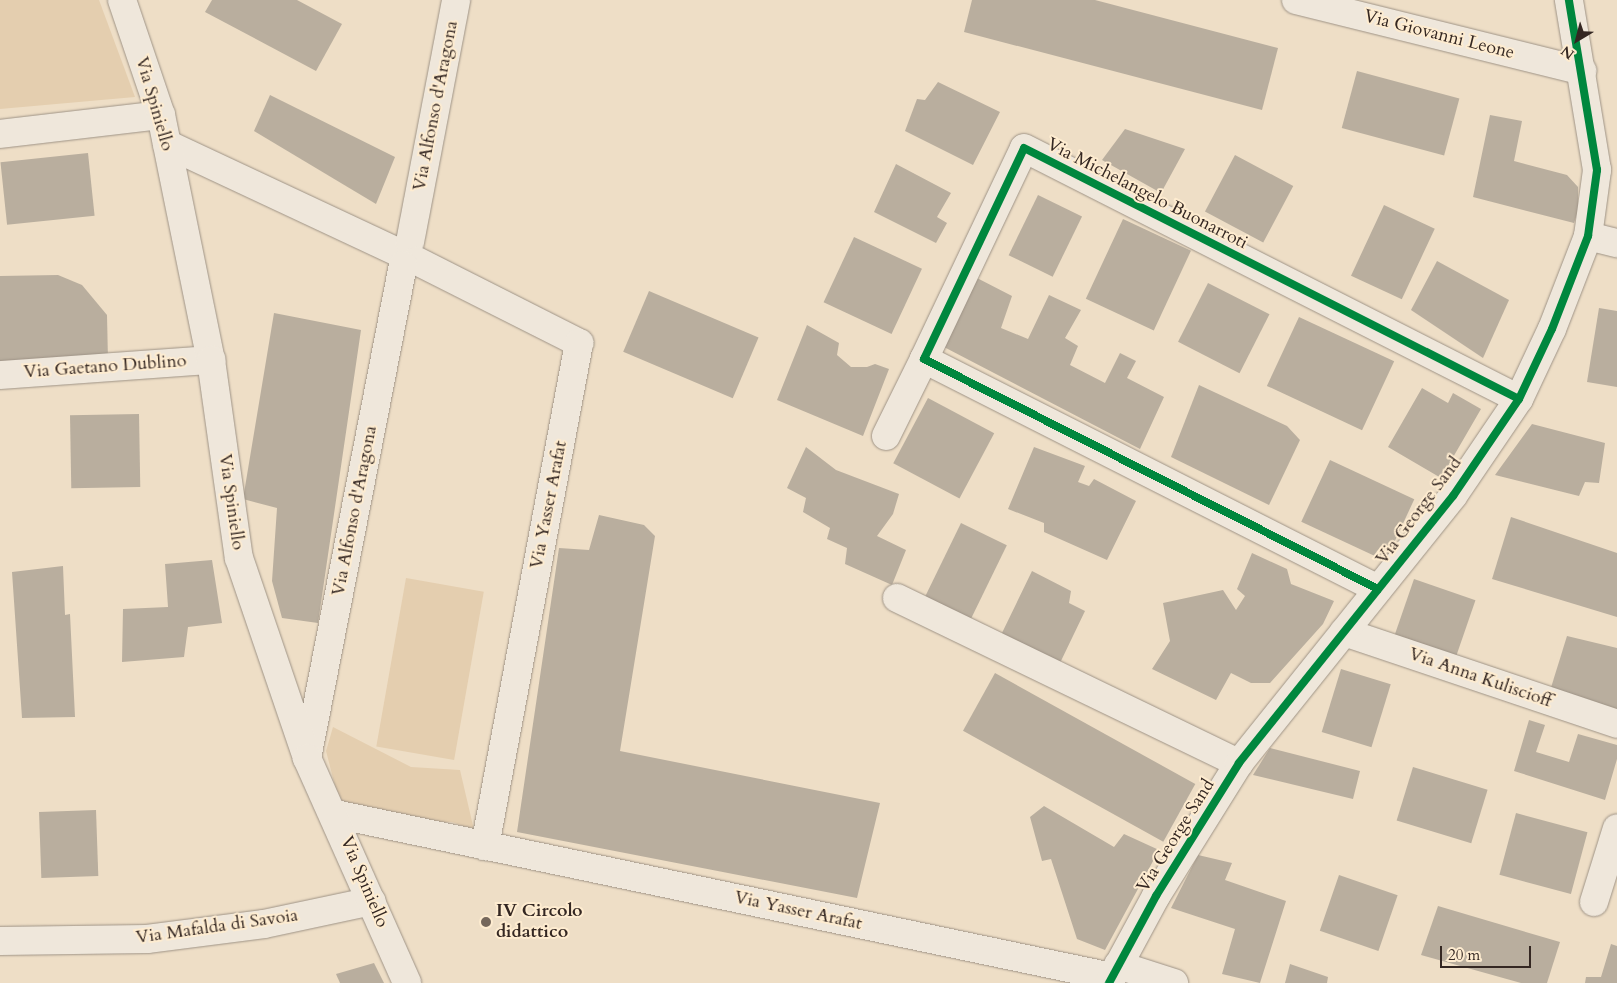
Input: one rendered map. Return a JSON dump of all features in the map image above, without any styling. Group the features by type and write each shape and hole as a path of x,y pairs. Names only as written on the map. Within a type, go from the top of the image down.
{"street":[{"name":"Via Spiniello","path":"122,0 161,115 211,360 239,558 308,758 335,814 407,983"},
{"name":"Via Alfonso d'Aragona","path":"308,758 456,0"},
{"name":"Via Giovanni Leone","path":"1296,0 1582,70"},
{"name":"Via George Sand","path":"1113,975 1239,763 1453,496 1519,399 1552,329 1588,236 1597,170 1569,0"},
{"path":"0,134 161,115"},
{"path":"167,144 406,255"},
{"name":"Via Michelangelo Buonarroti","path":"924,359 1024,148 1519,399"},
{"path":"1588,236 1617,243"},
{"name":"Via Yasser Arafat","path":"406,255 579,343 485,846"},
{"path":"886,436 924,359 1378,589"},
{"name":"Via Gaetano Dublino","path":"0,375 211,360"},
{"path":"898,598 1239,763"},
{"name":"Via Anna Kuliscioff","path":"1344,632 1617,724"},
{"name":"Via Yasser Arafat","path":"335,814 1113,975 1174,983"},
{"path":"1594,902 1617,828"},
{"name":"Via Mafalda di Savoia","path":"0,941 147,939 264,924 372,901"}],"shaded area":[{"path":"0,0 99,0 135,97 0,109"},
{"path":"406,578 484,592 454,760 376,746"},
{"path":"333,727 411,767 460,770 474,830 452,822 429,822 340,805 326,751"}],"building":[{"path":"212,0 297,0 342,24 316,71 205,12"},
{"path":"972,0 1095,0 1278,48 1262,110 964,32"},
{"path":"1357,71 1459,98 1444,155 1342,128"},
{"path":"938,82 1000,112 973,165 905,131 917,99 925,100"},
{"path":"270,95 395,157 376,204 254,131"},
{"path":"1490,115 1522,121 1514,161 1567,175 1578,187 1578,211 1574,223 1473,197"},
{"path":"1125,129 1185,149 1161,193 1102,160"},
{"path":"88,153 95,216 7,225 0,162"},
{"path":"1235,155 1293,186 1263,242 1205,212"},
{"path":"896,164 951,193 937,217 947,223 936,243 874,212"},
{"path":"1038,195 1082,216 1053,277 1009,255"},
{"path":"1384,205 1435,229 1402,299 1351,276"},
{"path":"1123,219 1191,251 1154,330 1086,299"},
{"path":"854,237 922,269 892,334 824,302"},
{"path":"1437,261 1509,300 1483,358 1411,310"},
{"path":"58,275 82,285 107,315 108,361 0,368 0,276"},
{"path":"977,278 1012,296 1001,328 1028,339 1049,295 1081,310 1065,338 1078,346 1070,365 1105,383 1120,353 1136,361 1127,378 1164,397 1140,449 944,347"},
{"path":"1208,283 1269,314 1240,373 1178,342"},
{"path":"649,291 759,337 733,398 623,352"},
{"path":"1599,308 1617,311 1617,387 1587,382"},
{"path":"274,313 361,330 318,623 282,618 272,581 277,508 243,499"},
{"path":"1299,317 1394,361 1362,430 1267,386"},
{"path":"807,325 839,343 837,355 851,367 867,367 875,364 889,369 863,436 777,400"},
{"path":"1199,385 1287,426 1300,440 1269,505 1171,457"},
{"path":"1422,388 1448,403 1453,393 1481,409 1441,478 1388,447"},
{"path":"928,398 994,433 959,499 893,463"},
{"path":"139,414 140,487 71,488 70,415"},
{"path":"1532,424 1605,443 1599,483 1585,482 1579,496 1495,475"},
{"path":"806,447 836,470 899,494 893,514 877,536 906,550 892,585 845,564 847,548 827,539 830,528 803,512 806,498 787,488"},
{"path":"1034,447 1085,466 1078,482 1089,486 1094,479 1136,501 1107,560 1044,532 1044,523 1008,509"},
{"path":"1330,460 1414,499 1386,561 1301,522"},
{"path":"599,515 644,525 655,536 620,751 880,803 857,898 517,832 559,548 589,550"},
{"path":"1511,517 1617,553 1617,617 1492,579"},
{"path":"961,523 1007,545 968,625 922,603"},
{"path":"1252,553 1287,569 1291,584 1334,601 1323,624 1270,683 1251,683 1231,673 1216,700 1152,669 1170,641 1163,603 1223,590 1236,610 1245,596 1237,589"},
{"path":"212,560 222,623 188,627 184,657 122,662 123,609 168,607 165,564"},
{"path":"63,566 65,615 70,614 75,717 22,718 12,572"},
{"path":"1032,571 1071,591 1069,603 1085,611 1060,663 1001,635"},
{"path":"1414,579 1475,600 1454,664 1392,642"},
{"path":"1567,636 1617,648 1617,714 1549,694"},
{"path":"1341,669 1391,684 1371,747 1322,732"},
{"path":"995,673 1195,784 1163,842 963,731"},
{"path":"1529,720 1545,725 1536,752 1569,762 1578,734 1617,745 1617,759 1605,800 1514,771"},
{"path":"1270,748 1360,771 1353,799 1253,775"},
{"path":"1413,767 1488,790 1471,843 1397,821"},
{"path":"1044,806 1114,847 1124,834 1159,850 1105,950 1077,939 1051,859 1042,861 1030,817"},
{"path":"96,810 98,876 41,878 39,812"},
{"path":"1516,813 1587,832 1571,894 1499,875"},
{"path":"1198,855 1232,863 1225,880 1286,901 1260,983 1222,974 1235,929 1171,908"},
{"path":"1339,875 1398,895 1378,951 1320,931"},
{"path":"1438,906 1560,942 1547,983 1521,983 1421,955"},
{"path":"1611,944 1617,946 1617,983 1585,983 1586,977 1601,977"},
{"path":"374,963 384,983 340,983 336,974"},
{"path":"1290,964 1328,977 1327,983 1285,983"}],"cycle path":[{"path":"1109,983 1156,896 1239,763 1453,496 1519,399 1552,329 1588,236 1597,170 1569,0"},
{"path":"1378,589 924,359 1024,148 1519,399"}],"place":[{"name":"IV Circolo didattico","path":"486,922"}]}
